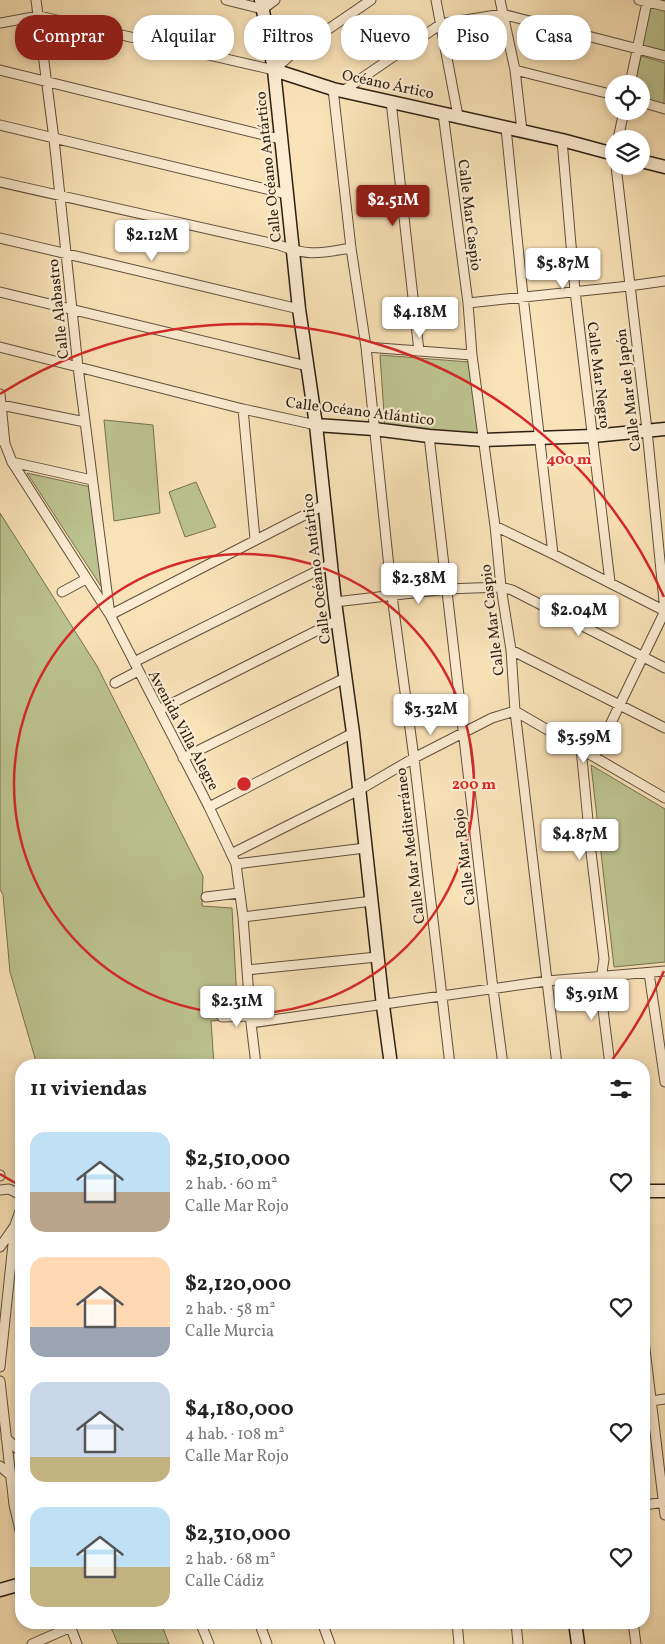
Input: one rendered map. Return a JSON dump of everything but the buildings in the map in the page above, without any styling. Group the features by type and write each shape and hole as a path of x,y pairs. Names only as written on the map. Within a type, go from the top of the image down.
{"street":[{"name":"Calle Alabastro","path":"36,0 39,15"},
{"path":"226,0 262,4 275,0"},
{"path":"274,70 292,54 372,0"},
{"path":"436,0 439,15"},
{"path":"500,0 515,70 522,131"},
{"path":"632,75 643,1 665,6"},
{"name":"Calle Océano Antártico","path":"262,4 274,70 299,309 316,425 335,602 353,733 378,957 387,1059"},
{"path":"496,15 502,14 665,56"},
{"path":"0,23 15,20"},
{"path":"338,90 438,26"},
{"name":"Océano Ártico","path":"123,35 274,70 338,90 458,116 605,152"},
{"name":"Calle Alabastro","path":"44,60 54,139 71,310 110,615"},
{"path":"448,60 458,116"},
{"path":"0,70 280,139"},
{"path":"515,70 605,93"},
{"name":"Calle Mar Mediterráneo","path":"338,90 351,248 366,347 392,596 414,758 449,1059"},
{"path":"391,101 419,351"},
{"path":"650,104 665,108"},
{"name":"Calle Mar Caspio","path":"443,113 468,303 472,355 495,526 501,587 511,650 515,711 555,1059"},
{"path":"0,125 287,194"},
{"path":"506,128 523,296 553,554"},
{"name":"Calle Mar Negro","path":"562,140 575,291 610,582"},
{"path":"650,163 665,167"},
{"name":"Calle Mar de Japón","path":"617,175 647,430 665,611"},
{"path":"0,182 279,245 294,251 312,254 351,248"},
{"path":"0,238 299,309"},
{"path":"468,303 665,281"},
{"path":"0,292 307,366"},
{"name":"Calle Océano Atlántico","path":"0,347 243,409 316,425 483,440 593,436 665,429"},
{"path":"366,347 472,355"},
{"name":"Avenida Villa Alegre","path":"0,394 3,441 12,462 110,615 209,806 236,864 243,917 255,1059"},
{"path":"1,405 85,422"},
{"path":"243,409 256,539"},
{"name":"Calle Mar Rojo","path":"429,436 493,989 503,1059"},
{"path":"12,462 92,480"},
{"path":"110,615 324,504"},
{"path":"495,526 665,611 595,756"},
{"path":"134,662 331,564"},
{"path":"62,592 86,579"},
{"path":"335,602 447,589 501,587 512,590 665,668"},
{"path":"159,710 338,620"},
{"path":"511,650 665,728"},
{"path":"115,683 138,671"},
{"path":"183,758 345,678"},
{"path":"231,854 359,790 414,758 492,718 515,711 665,798"},
{"path":"209,806 353,733"},
{"path":"581,748 604,959 600,986 609,1059"},
{"path":"236,864 365,848"},
{"path":"206,897 239,894"},
{"path":"243,917 372,901"},
{"path":"247,970 378,957"},
{"path":"222,1017 251,1020 383,1006 547,981 665,971"},
{"path":"649,973 665,1082"},
{"path":"0,1190 15,1191"},
{"path":"650,1191 665,1191"},
{"path":"0,1247 15,1225"},
{"path":"0,1367 15,1225"},
{"path":"0,1381 10,1475 15,1498"},
{"path":"650,1401 665,1399"},
{"path":"650,1419 665,1515"},
{"path":"6,1438 15,1446"},
{"path":"0,1466 10,1475"},
{"path":"650,1504 664,1502"},
{"path":"0,1590 15,1586"},
{"path":"32,1644 62,1629"},
{"path":"71,1629 77,1644"},
{"path":"203,1629 209,1644"},
{"path":"262,1629 267,1644"},
{"path":"325,1629 330,1644"},
{"path":"458,1629 459,1644"},
{"path":"517,1629 518,1644"},
{"path":"577,1629 578,1644"},
{"path":"634,1629 636,1644"}],"green space":[{"path":"651,7 665,10 665,51 642,46"},
{"path":"641,56 665,63 664,104 650,101 650,75 637,75"},
{"path":"380,355 469,362 480,436 385,429"},
{"path":"104,420 153,425 160,513 114,521"},
{"path":"27,473 91,487 106,594"},
{"path":"196,482 216,527 185,537 169,492"},
{"path":"0,513 97,666 203,876 202,906 232,908 238,1019 211,1021 214,1059 35,1059 10,972 3,895 0,889"},
{"path":"591,765 665,809 665,962 614,967"},
{"path":"112,1629 163,1629 169,1644 118,1644"}]}
